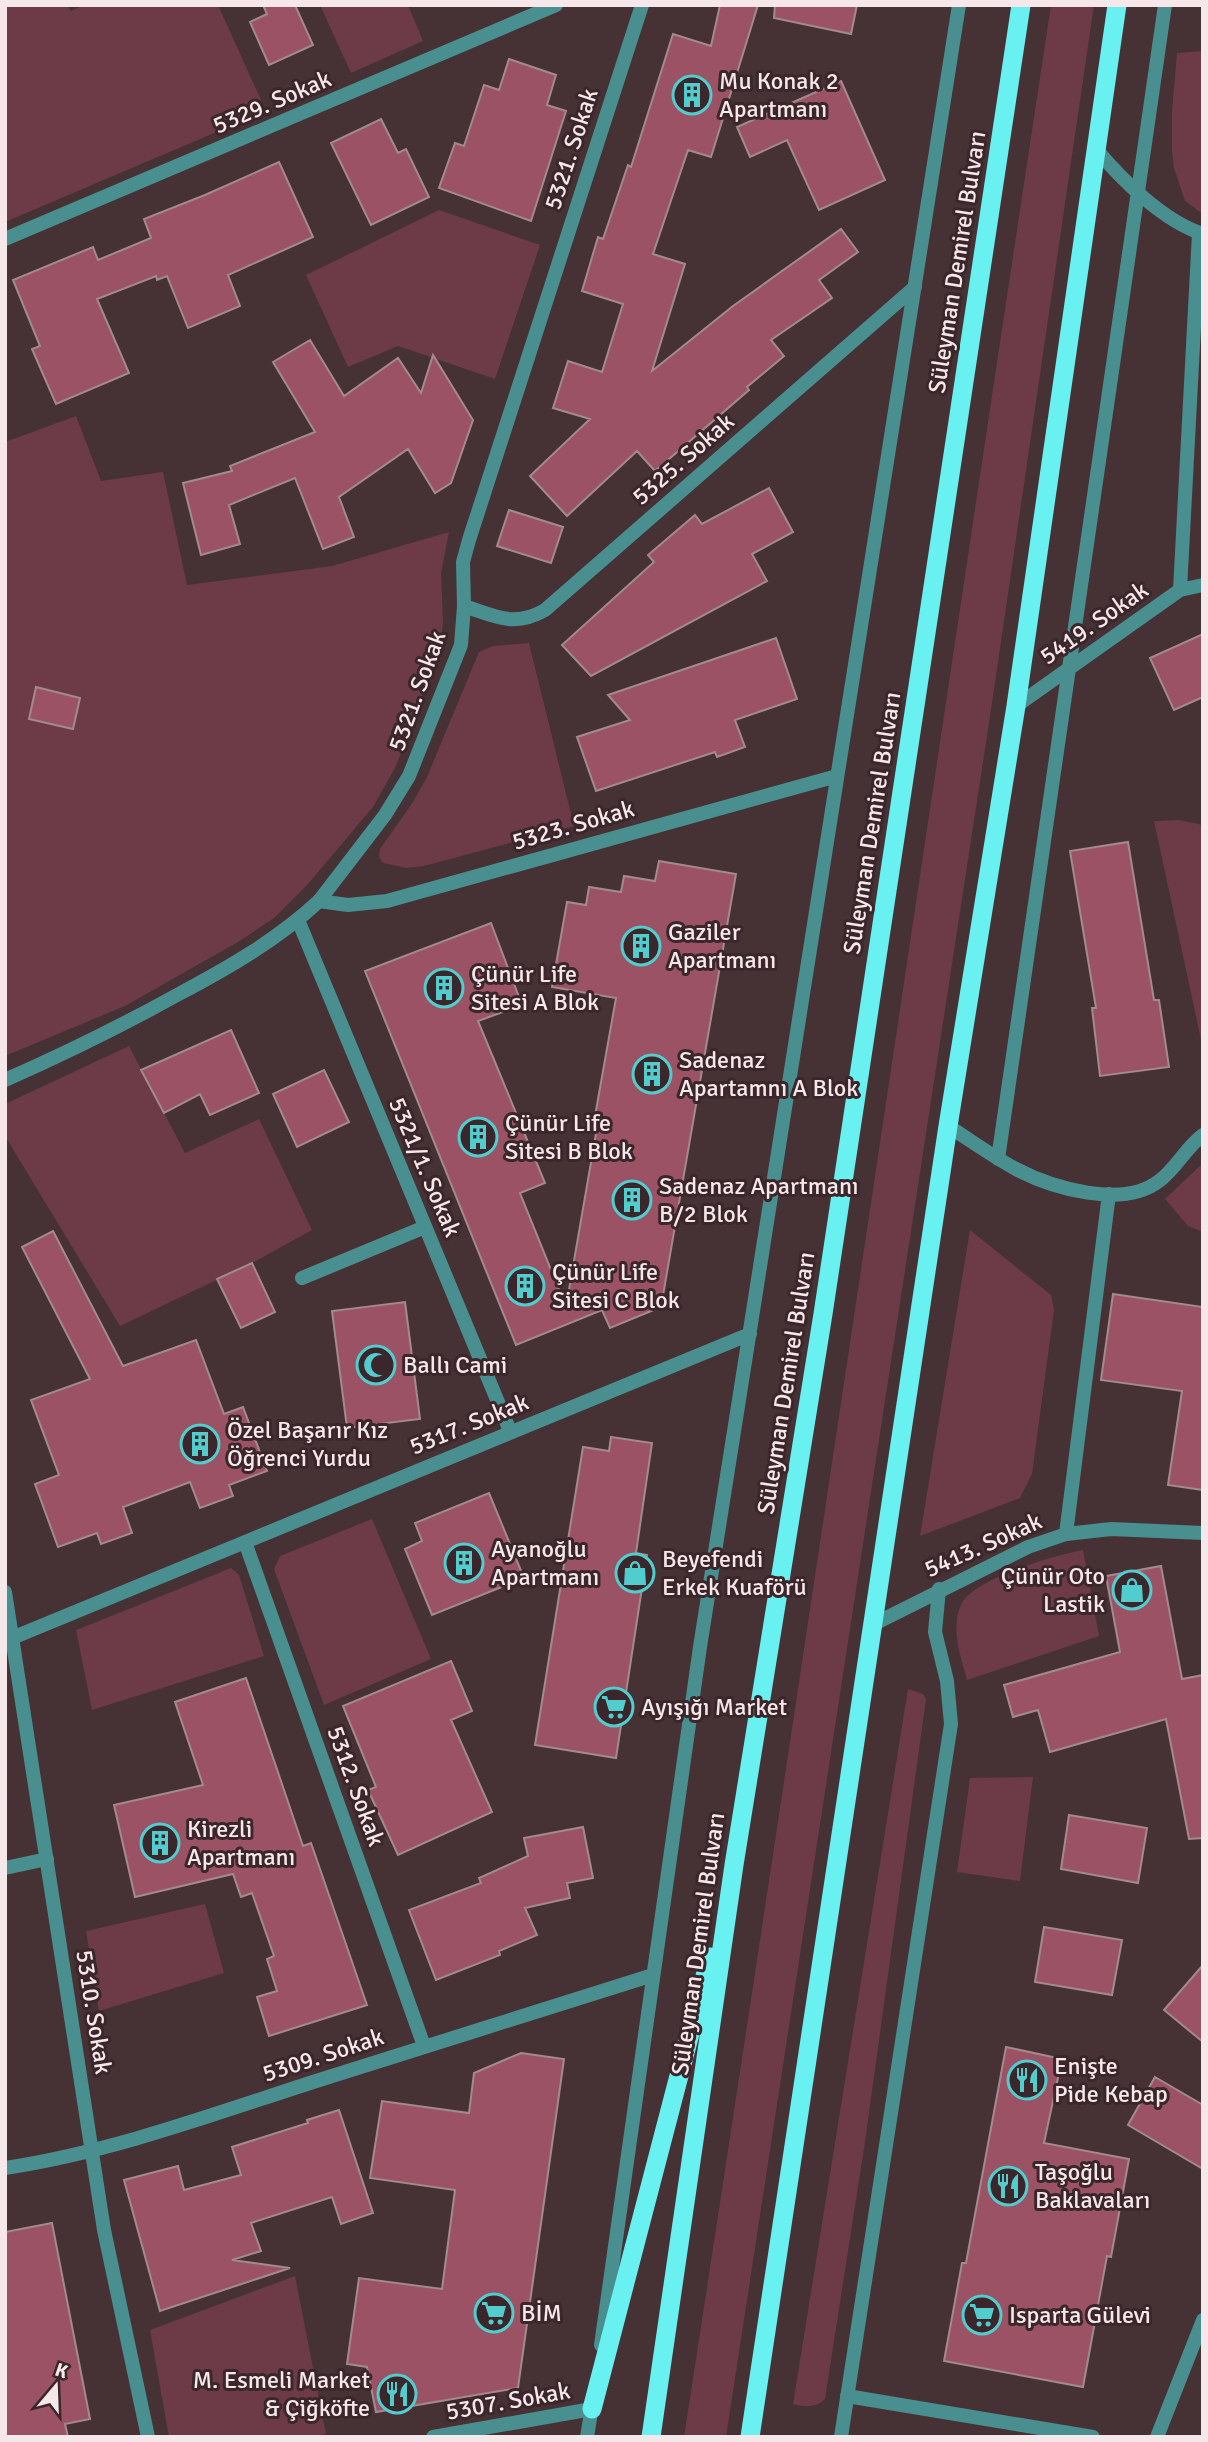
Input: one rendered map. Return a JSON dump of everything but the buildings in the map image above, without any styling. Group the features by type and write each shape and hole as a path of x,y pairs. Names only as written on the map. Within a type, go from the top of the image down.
{"highway":[{"name":"Süleyman Demirel Bulvarı","path":"651,2437 734,1865 823,1314 1021,5"},
{"path":"750,2437 948,1126 1016,706 1117,5"},
{"path":"592,2409 734,1865"}],"street":[{"name":"5329. Sokak","path":"5,239 556,5"},
{"name":"5321. Sokak","path":"5,1080 104,1034 201,982 263,945 298,920 318,901 385,815 409,776 461,645 463,562 468,540 642,5"},
{"path":"587,2437 698,1660 959,5"},
{"path":"998,1159 1165,5"},
{"path":"1096,149 1116,173 1158,208 1201,233 1180,590"},
{"name":"5325. Sokak","path":"464,606 511,621 522,621 545,610 915,287"},
{"name":"5419. Sokak","path":"1016,706 1180,590 1203,585"},
{"name":"5323. Sokak","path":"318,901 348,905 387,901 837,776"},
{"name":"5321/1. Sokak","path":"298,920 510,1431"},
{"path":"948,1126 998,1159 1037,1178 1062,1186 1109,1194 1146,1189 1159,1181 1203,1135"},
{"path":"1066,1534 1109,1194"},
{"path":"302,1278 425,1227"},
{"name":"5317. Sokak","path":"12,1638 750,1334"},
{"name":"5413. Sokak","path":"872,1625 1028,1546 1066,1534 1111,1529 1203,1533"},
{"name":"5312. Sokak","path":"244,1542 424,2046"},
{"path":"841,2437 951,1724 947,1681 935,1632 939,1590"},
{"name":"5310. Sokak","path":"5,1592 117,2294 148,2437"},
{"path":"5,1868 47,1859"},
{"name":"5309. Sokak","path":"5,2168 93,2152 653,1975"},
{"path":"1157,2437 1203,2320"},
{"path":"847,2396 1093,2437"},
{"name":"5307. Sokak","path":"433,2437 592,2409"}],"shaded area":[{"path":"5,5 67,5 71,11 84,5 218,5 266,111 5,222"},
{"path":"320,5 408,5 423,41 351,73"},
{"path":"1051,5 1094,5 991,710 726,2437 684,2437 777,1829"},
{"path":"1203,51 1203,214 1185,201 1174,168 1172,111 1177,53"},
{"path":"439,210 540,245 495,379 398,346 348,367 306,275"},
{"path":"76,416 101,481 163,472 187,585 332,566 449,532 441,573 443,622 441,639 409,734 395,768 373,807 308,884 274,918 238,942 125,1006 5,1056 5,442"},
{"path":"529,643 574,826 424,866 406,868 383,863 379,857 380,849 427,777 479,652 493,646"},
{"path":"1179,820 1203,825 1203,1049 1154,821"},
{"path":"129,1046 185,1153 259,1119 312,1230 252,1263 120,1326 5,1136 5,1104"},
{"path":"1203,1163 1203,1232 1188,1226 1165,1199"},
{"path":"970,1230 1051,1295 1054,1310 1032,1474 1020,1498 920,1536"},
{"path":"372,1519 431,1659 324,1705 274,1569 280,1556"},
{"path":"1083,1550 1099,1636 967,1680 956,1624 961,1605 968,1595 997,1577"},
{"path":"231,1568 239,1575 264,1656 92,1710 76,1630"},
{"path":"908,1689 923,1694 926,1699 865,2142 825,2399 814,2405 801,2406 793,2404"},
{"path":"1033,1777 1020,1881 957,1872 970,1778"},
{"path":"205,1904 224,1973 99,2011 86,1931"},
{"path":"295,2276 326,2434 310,2437 169,2437 150,2330"}],"place":[{"name":"Mu Konak 2 Apartmanı","path":"692,95"},
{"name":"Gaziler Apartmanı","path":"641,946"},
{"name":"Çünür Life Sitesi A Blok","path":"444,988"},
{"name":"Sadenaz Apartamnı A Blok","path":"652,1074"},
{"name":"Çünür Life Sitesi B Blok","path":"478,1137"},
{"name":"Sadenaz Apartmanı B/2 Blok","path":"632,1200"},
{"name":"Çünür Life Sitesi C Blok","path":"525,1286"},
{"name":"Ballı Cami","path":"376,1365"},
{"name":"Özel Başarır Kız Öğrenci Yurdu","path":"200,1444"},
{"name":"Ayanoğlu Apartmanı","path":"464,1563"},
{"name":"Beyefendi Erkek Kuaförü","path":"635,1573"},
{"name":"Çünür Oto Lastik","path":"1132,1590"},
{"name":"Ayışığı Market","path":"614,1707"},
{"name":"Kirezli Apartmanı","path":"160,1843"},
{"name":"Enişte Pide Kebap","path":"1027,2080"},
{"name":"Taşoğlu Baklavaları","path":"1008,2186"},
{"name":"BİM","path":"494,2313"},
{"name":"Isparta Gülevi","path":"982,2315"},
{"name":"M. Esmeli Market & Çiğköfte","path":"397,2394"}]}
